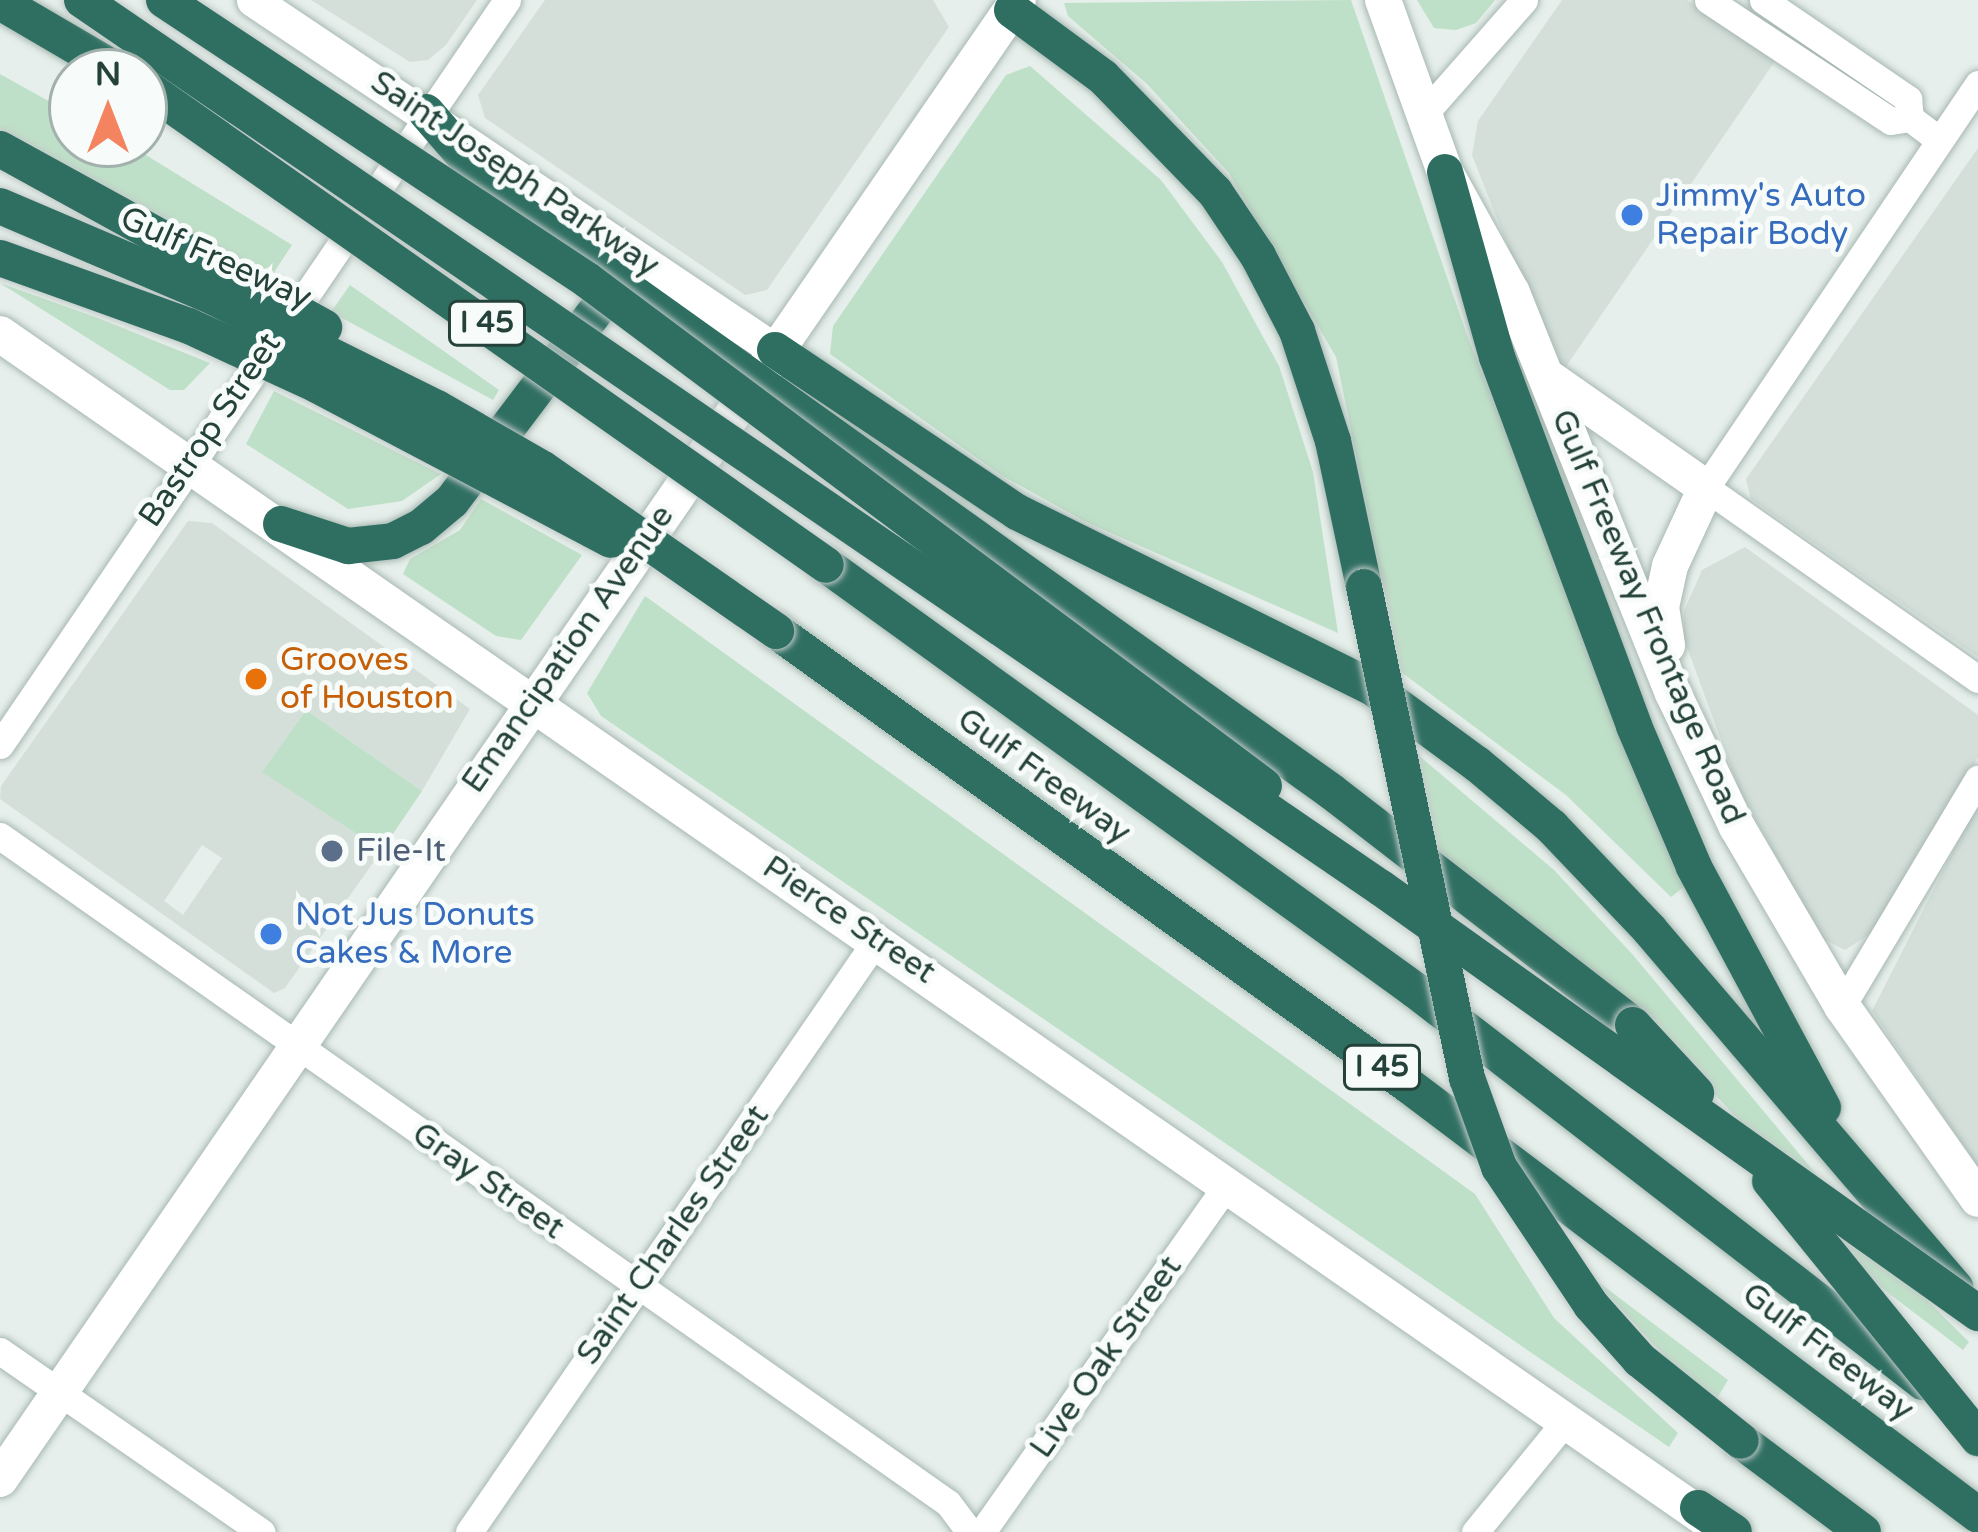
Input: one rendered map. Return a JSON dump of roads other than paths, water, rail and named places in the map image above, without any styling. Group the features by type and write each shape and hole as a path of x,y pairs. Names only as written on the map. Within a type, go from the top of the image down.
{"highway":[{"path":"82,0 1381,888 1978,1313"},
{"path":"164,0 452,187 843,464 1231,756 1381,888"},
{"path":"0,2 79,48"},
{"path":"1009,3 1103,77 1215,192 1258,256 1297,331 1333,441 1467,1078 1499,1167 1591,1305 1640,1360 1863,1532"},
{"name":"Gulf Freeway","path":"168,103 826,565 1415,990 1978,1424"},
{"path":"426,112 500,198 645,300 1017,512 1373,688 1477,764 1552,826 1636,915 1978,1313"},
{"path":"0,148 267,293 543,469"},
{"path":"1445,172 1497,358 1666,805 1867,1183"},
{"name":"Gulf Freeway","path":"0,206 307,342 543,469 1408,1085 1978,1515"},
{"path":"0,258 189,326 317,385 776,631"},
{"path":"281,524 349,546 393,541 421,527 452,501 601,304 645,300"},
{"name":"Gulf Freeway","path":"765,365 1633,1025 1978,1438"},
{"path":"1711,1520 1734,1532"}],"main road":[{"name":"Gulf Freeway Frontage Road","path":"1383,0 1445,172 1512,293 1673,693 1737,827 1842,1006 1978,1199"},
{"name":"Emancipation Avenue","path":"0,1479 1009,3"},
{"name":"Pierce Street","path":"0,334 189,459 530,702 1711,1520"},
{"path":"1546,376 1706,488 1661,607 1673,693"}],"street":[{"name":"Saint Joseph Parkway","path":"253,0 426,112 765,365"},
{"name":"Bastrop Street","path":"0,745 189,459 507,0"},
{"path":"1423,115 1524,0"},
{"path":"1708,0 1891,121 1910,118 1940,140"},
{"path":"1763,0 1908,99 1910,118"},
{"path":"1978,84 1706,488 1978,679"},
{"path":"1842,1006 1978,779"},
{"name":"Gray Street","path":"0,836 292,1047 948,1503 970,1532"},
{"name":"Saint Charles Street","path":"469,1532 877,939"},
{"name":"Live Oak Street","path":"982,1532 1229,1182"},
{"path":"0,1351 261,1532"},
{"path":"1475,1532 1568,1418"}],"place":[{"name":"Jimmy's Auto Repair Body","path":"1632,215"},
{"name":"Grooves of Houston","path":"256,679"},
{"name":"File-It","path":"332,851"},
{"name":"Not Jus Donuts Cakes & More","path":"271,934"}]}
